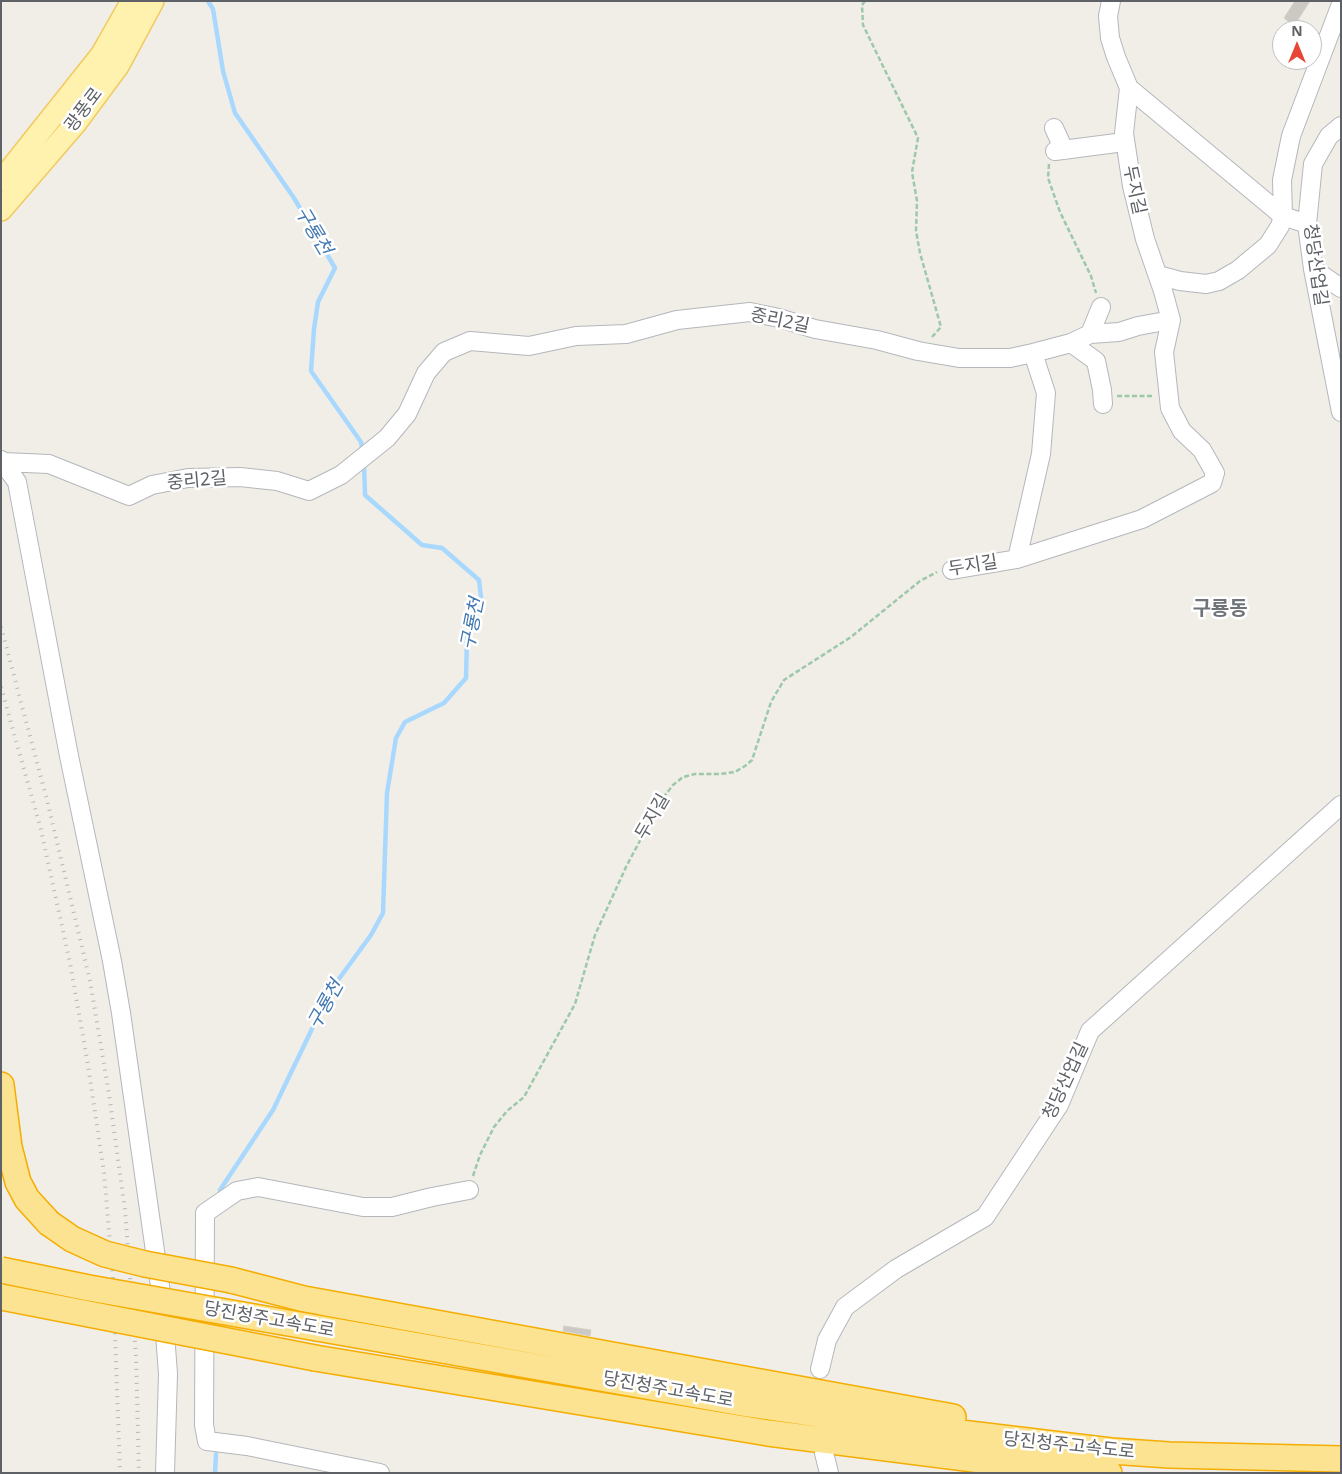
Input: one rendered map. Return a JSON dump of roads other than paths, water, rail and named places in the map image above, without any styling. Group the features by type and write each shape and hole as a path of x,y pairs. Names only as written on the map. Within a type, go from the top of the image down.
{"highway":[{"path":"1,1085 9,1147 18,1182 27,1200 48,1222 72,1239 105,1254 145,1264 304,1294 794,1371 860,1384 970,1419 1087,1442 1153,1451 1169,1456"},
{"name":"당진청주고속도로","path":"1,1270 108,1291 748,1404 894,1425 1038,1443 1169,1456 1341,1459"},
{"name":"당진청주고속도로","path":"1,1296 315,1358 768,1433 1012,1464 1109,1473"},
{"path":"1,1304 110,1322 175,1330"}],"main road":[{"name":"광풍로","path":"1,182 102,54 132,1"},
{"name":"광풍로","path":"1,210 75,124 118,66 153,1"}],"street":[{"name":"두지길","path":"952,570 1017,559 1142,519 1212,483 1215,473 1202,450 1182,431 1170,408 1164,352 1171,320 1132,186 1124,142 1129,88 1110,38 1108,16 1111,1"},
{"path":"1158,275 1180,281 1206,284 1219,281 1238,270 1268,245 1280,226 1283,216 1282,180 1291,136 1341,4 1336,1"},
{"path":"1,221 17,205 105,98 118,66"},
{"path":"1129,88 1283,216 1307,224"},
{"name":"청당산업길","path":"1341,126 1329,136 1313,164 1307,224 1313,269 1341,412"},
{"path":"1054,128 1059,151 1124,142"},
{"path":"1,167 40,133"},
{"path":"1313,269 1341,288"},
{"path":"1090,334 1101,307"},
{"name":"중리2길","path":"2,461 49,464 129,496 152,485 188,478 240,477 277,481 309,491 342,475 387,438 407,414 426,373 444,352 470,342 529,346 576,336 626,334 677,320 750,312 816,329 876,340 918,351 959,358 1010,358 1033,354 1071,343 1090,334 1119,332 1138,326 1171,320"},
{"path":"1071,343 1096,361 1103,400"},
{"name":"두지길","path":"1017,559 1040,454 1046,393 1033,354"},
{"path":"2,461 17,482 69,756 120,1005 163,1307 168,1374 165,1473"},
{"name":"청당산업길","path":"820,1369 827,1340 846,1307 896,1270 985,1217 1059,1105 1090,1031 1341,805"},
{"path":"380,1473 247,1446 207,1442 204,1425 204,1213 237,1191 258,1187 363,1207 392,1207 432,1196 469,1190"},
{"path":"824,1453 829,1473"}],"waterway":[{"name":"구룡천","path":"208,1 213,9 223,71 235,113 294,198 335,268 318,302 311,371 361,442 363,452"},
{"name":"구룡천","path":"220,1190 273,1110 324,1004 336,983 371,935 383,913 387,793 396,738 405,722 444,703 466,678 467,638 481,597 479,580 442,548 422,545 365,495 364,463"},
{"name":"구룡천","path":"215,1473 216,1454"}],"railway":[{"path":"1,627 47,800 90,981 109,1094 125,1210 136,1357 139,1473"},
{"path":"1,687 41,830 70,963 88,1065 104,1173 113,1277 120,1473"}],"district":[{"name":"구룡동","path":"1220,609"}]}
